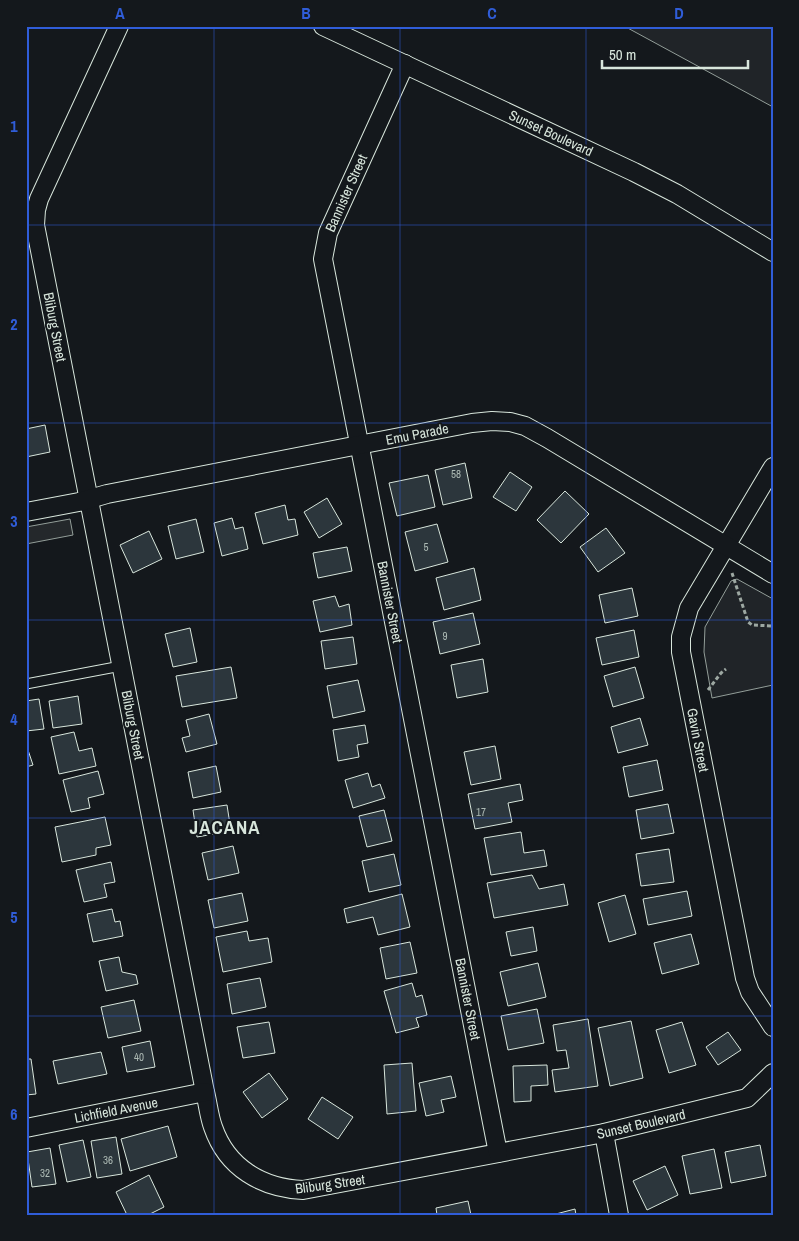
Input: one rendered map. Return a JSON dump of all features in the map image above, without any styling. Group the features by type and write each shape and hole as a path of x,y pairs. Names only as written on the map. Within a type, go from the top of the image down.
{"street":[{"name":"Bliburg Street","path":"119,26 39,199 31,226 89,499 213,1127 219,1141 230,1157 246,1172 263,1183 284,1189 303,1190 324,1187 498,1153"},
{"name":"Sunset Boulevard","path":"323,26 634,172 677,194 773,252"},
{"name":"Bannister Street","path":"405,64 328,233 323,259 498,1153"},
{"name":"Emu Parade","path":"26,512 359,444 472,423 510,422 524,426 546,438 773,574"},
{"name":"Gavin Street","path":"773,467 689,608 681,637 681,652 745,978 750,992 773,1027"},
{"name":"Sunset Boulevard","path":"498,1153 604,1133 747,1098 773,1073"},
{"name":"Lichfield Avenue","path":"26,1128 205,1092"},
{"path":"604,1133 619,1215"}],"lane":[{"path":"26,684 121,666"}],"path":[{"path":"732,573 748,622 752,625 773,626"},
{"path":"708,690 721,673 726,670"}],"shaded area":[{"path":"624,26 773,26 773,107"},
{"path":"70,519 73,535 26,544 26,527"},
{"path":"737,579 773,599 773,685 712,698 704,652 705,627 731,581"}],"building":[{"path":"45,425 50,452 26,457 26,429"},
{"path":"465,463 472,498 443,505 435,470"},
{"path":"510,472 532,487 516,511 493,497"},
{"path":"428,475 435,507 397,516 389,483"},
{"path":"565,491 589,514 561,543 537,520"},
{"path":"327,498 342,524 319,538 304,512"},
{"path":"285,505 288,520 295,519 298,535 263,544 255,513"},
{"path":"232,518 235,529 243,527 248,549 222,556 214,523"},
{"path":"196,519 204,552 176,559 168,526"},
{"path":"437,524 448,562 415,571 405,532"},
{"path":"606,528 625,553 598,572 580,547"},
{"path":"149,531 162,559 133,573 120,545"},
{"path":"347,547 352,571 318,578 313,553"},
{"path":"474,568 481,600 444,610 436,578"},
{"path":"632,588 638,616 605,623 599,595"},
{"path":"335,596 339,607 349,604 352,625 320,632 313,601"},
{"path":"473,613 480,644 440,654 433,622"},
{"path":"190,628 197,662 173,667 165,634"},
{"path":"634,630 639,657 602,665 596,638"},
{"path":"353,637 357,664 325,669 321,641"},
{"path":"483,659 488,692 457,698 451,665"},
{"path":"231,667 237,698 182,707 176,676"},
{"path":"635,667 644,698 613,707 604,676"},
{"path":"358,680 365,711 333,718 327,686"},
{"path":"78,696 82,724 53,728 49,701"},
{"path":"39,699 44,729 26,731 26,701"},
{"path":"209,714 217,744 186,752 182,738 190,736 186,720"},
{"path":"640,718 648,745 618,753 611,727"},
{"path":"365,725 368,743 357,745 359,757 338,761 333,730"},
{"path":"74,732 79,751 92,748 96,766 59,774 51,737"},
{"path":"26,744 33,765 26,767"},
{"path":"495,746 501,779 471,785 464,752"},
{"path":"657,760 663,790 629,797 623,767"},
{"path":"216,766 221,792 193,798 188,772"},
{"path":"98,771 104,794 88,798 90,808 71,812 63,780"},
{"path":"368,773 372,787 380,784 385,798 353,808 345,780"},
{"path":"520,784 523,800 508,803 512,822 475,829 468,794"},
{"path":"668,804 674,833 641,839 636,810"},
{"path":"227,805 231,831 197,837 193,810"},
{"path":"384,810 392,841 367,847 359,816"},
{"path":"105,817 111,845 96,848 96,855 62,862 55,827"},
{"path":"521,832 524,853 544,850 547,866 491,875 484,838"},
{"path":"233,846 239,873 208,880 202,853"},
{"path":"669,849 674,882 641,886 636,854"},
{"path":"394,854 401,885 369,892 362,861"},
{"path":"111,862 115,882 104,884 107,897 84,902 76,870"},
{"path":"532,875 539,889 564,884 568,905 494,918 487,883"},
{"path":"687,891 692,916 648,925 643,899"},
{"path":"242,893 248,921 214,928 208,900"},
{"path":"402,894 410,927 378,935 373,917 347,923 344,909"},
{"path":"625,895 636,934 609,942 598,903"},
{"path":"112,909 115,922 120,921 123,936 93,942 87,914"},
{"path":"533,927 537,951 511,956 506,932"},
{"path":"247,931 249,941 268,938 272,962 223,972 216,937"},
{"path":"691,934 699,964 662,974 654,943"},
{"path":"410,942 417,973 386,979 380,948"},
{"path":"119,957 122,972 136,975 138,984 106,991 99,961"},
{"path":"538,963 546,997 508,1006 500,972"},
{"path":"260,978 266,1007 232,1014 227,984"},
{"path":"412,983 416,997 422,995 427,1015 416,1018 419,1027 396,1033 384,991"},
{"path":"134,1000 141,1031 108,1038 101,1007"},
{"path":"537,1009 544,1043 508,1050 501,1016"},
{"path":"588,1019 598,1086 555,1092 552,1070 569,1068 566,1050 557,1051 553,1025"},
{"path":"631,1021 643,1078 610,1086 598,1028"},
{"path":"269,1022 275,1053 243,1058 237,1027"},
{"path":"682,1022 696,1065 669,1073 656,1030"},
{"path":"728,1032 741,1050 718,1065 706,1047"},
{"path":"150,1041 155,1067 127,1072 122,1047"},
{"path":"101,1052 107,1074 58,1084 53,1061"},
{"path":"26,1059 31,1059 36,1094 26,1095"},
{"path":"412,1063 416,1111 387,1114 384,1065"},
{"path":"547,1065 548,1085 531,1086 531,1101 514,1102 513,1066"},
{"path":"269,1073 288,1099 262,1118 243,1092"},
{"path":"451,1076 456,1097 441,1100 444,1112 426,1116 419,1083"},
{"path":"322,1097 353,1117 338,1139 308,1119"},
{"path":"168,1126 177,1157 130,1171 121,1139"},
{"path":"116,1137 122,1174 97,1178 91,1141"},
{"path":"83,1140 91,1177 67,1182 59,1145"},
{"path":"760,1145 766,1176 731,1183 725,1152"},
{"path":"50,1148 56,1184 32,1187 27,1152"},
{"path":"714,1149 722,1188 690,1194 682,1156"},
{"path":"665,1166 678,1195 647,1210 633,1181"},
{"path":"149,1175 164,1207 148,1215 127,1215 116,1192"},
{"path":"468,1201 471,1215 437,1215 436,1208"},
{"path":"575,1209 576,1215 552,1215"}],"district":[{"name":"JACANA","path":"225,827"}]}
